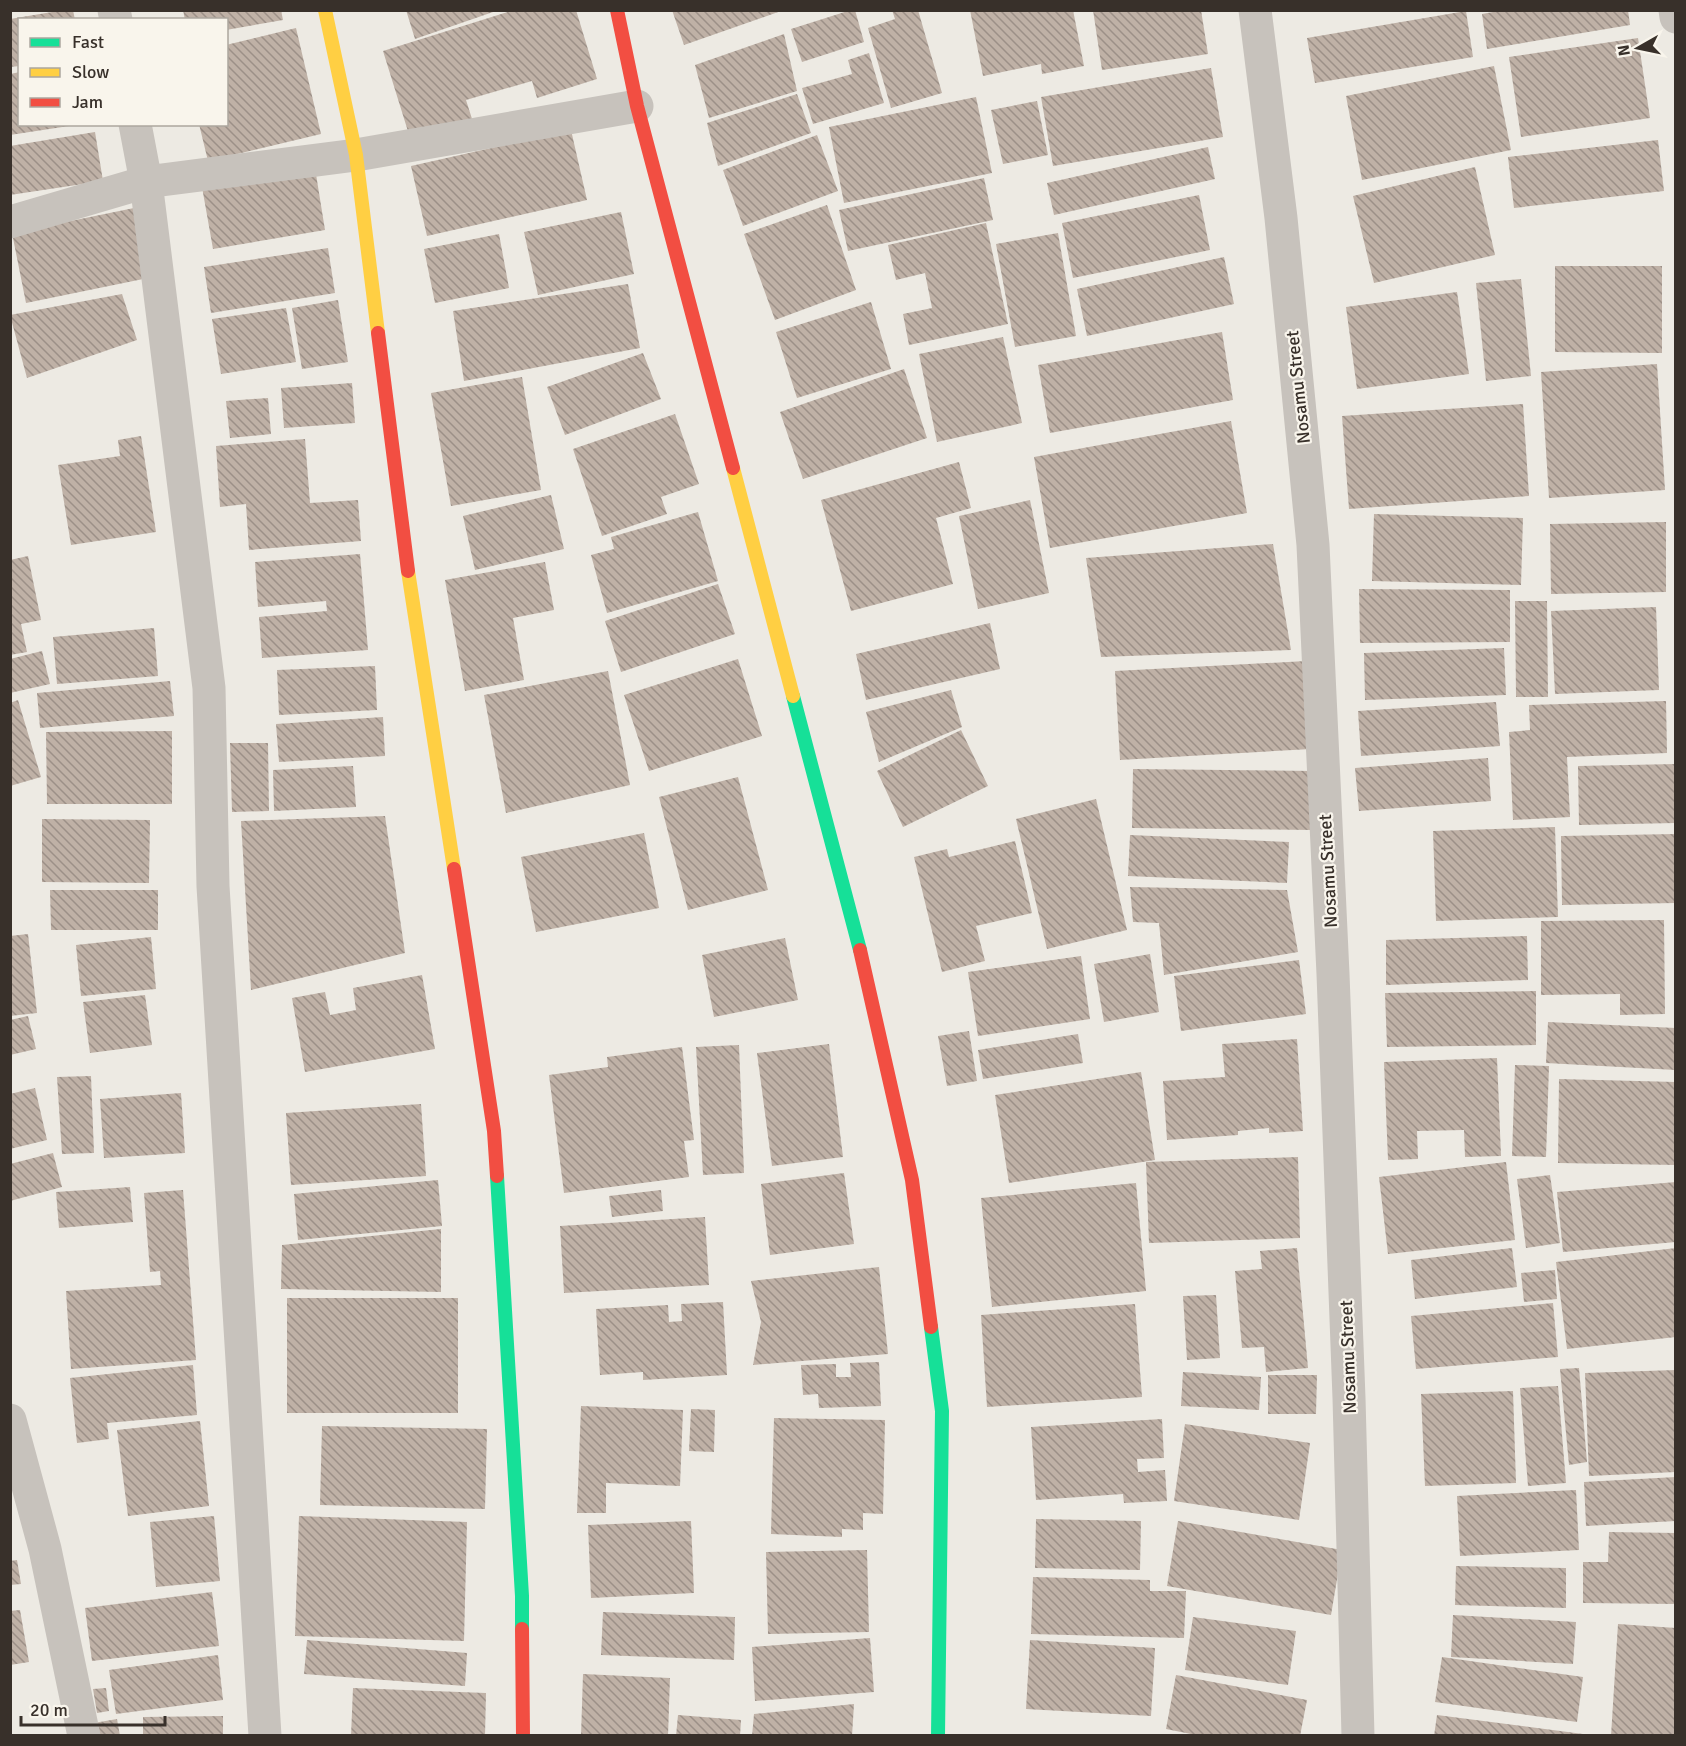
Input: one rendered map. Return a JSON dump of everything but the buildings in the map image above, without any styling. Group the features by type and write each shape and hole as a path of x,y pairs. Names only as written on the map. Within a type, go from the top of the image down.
{"street":[{"path":"325,10 356,155 410,586 494,1131 522,1596 523,1736"},
{"path":"617,10 638,106 863,960 912,1180 942,1411 938,1736"},
{"name":"Nosamu Street","path":"1255,10 1281,218 1314,545 1349,1398 1358,1736"},
{"path":"1675,10 1676,17"},
{"path":"10,222 146,182 356,155 638,106"},
{"path":"135,126 146,182 209,688 213,886 265,1736"},
{"path":"10,1420 45,1549 84,1736"}],"traffic: fast":[{"path":"793,696 860,950"},
{"path":"497,1176 522,1596 522,1629"},
{"path":"931,1327 942,1411 938,1736"}],"traffic: slow":[{"path":"325,10 356,155 378,333"},
{"path":"733,468 793,696"},
{"path":"408,571 454,869"}],"traffic: jam":[{"path":"617,10 637,106 733,468"},
{"path":"378,333 408,571"},
{"path":"454,869 494,1131 497,1176"},
{"path":"860,950 912,1180 931,1327"},
{"path":"522,1629 523,1736"}]}
